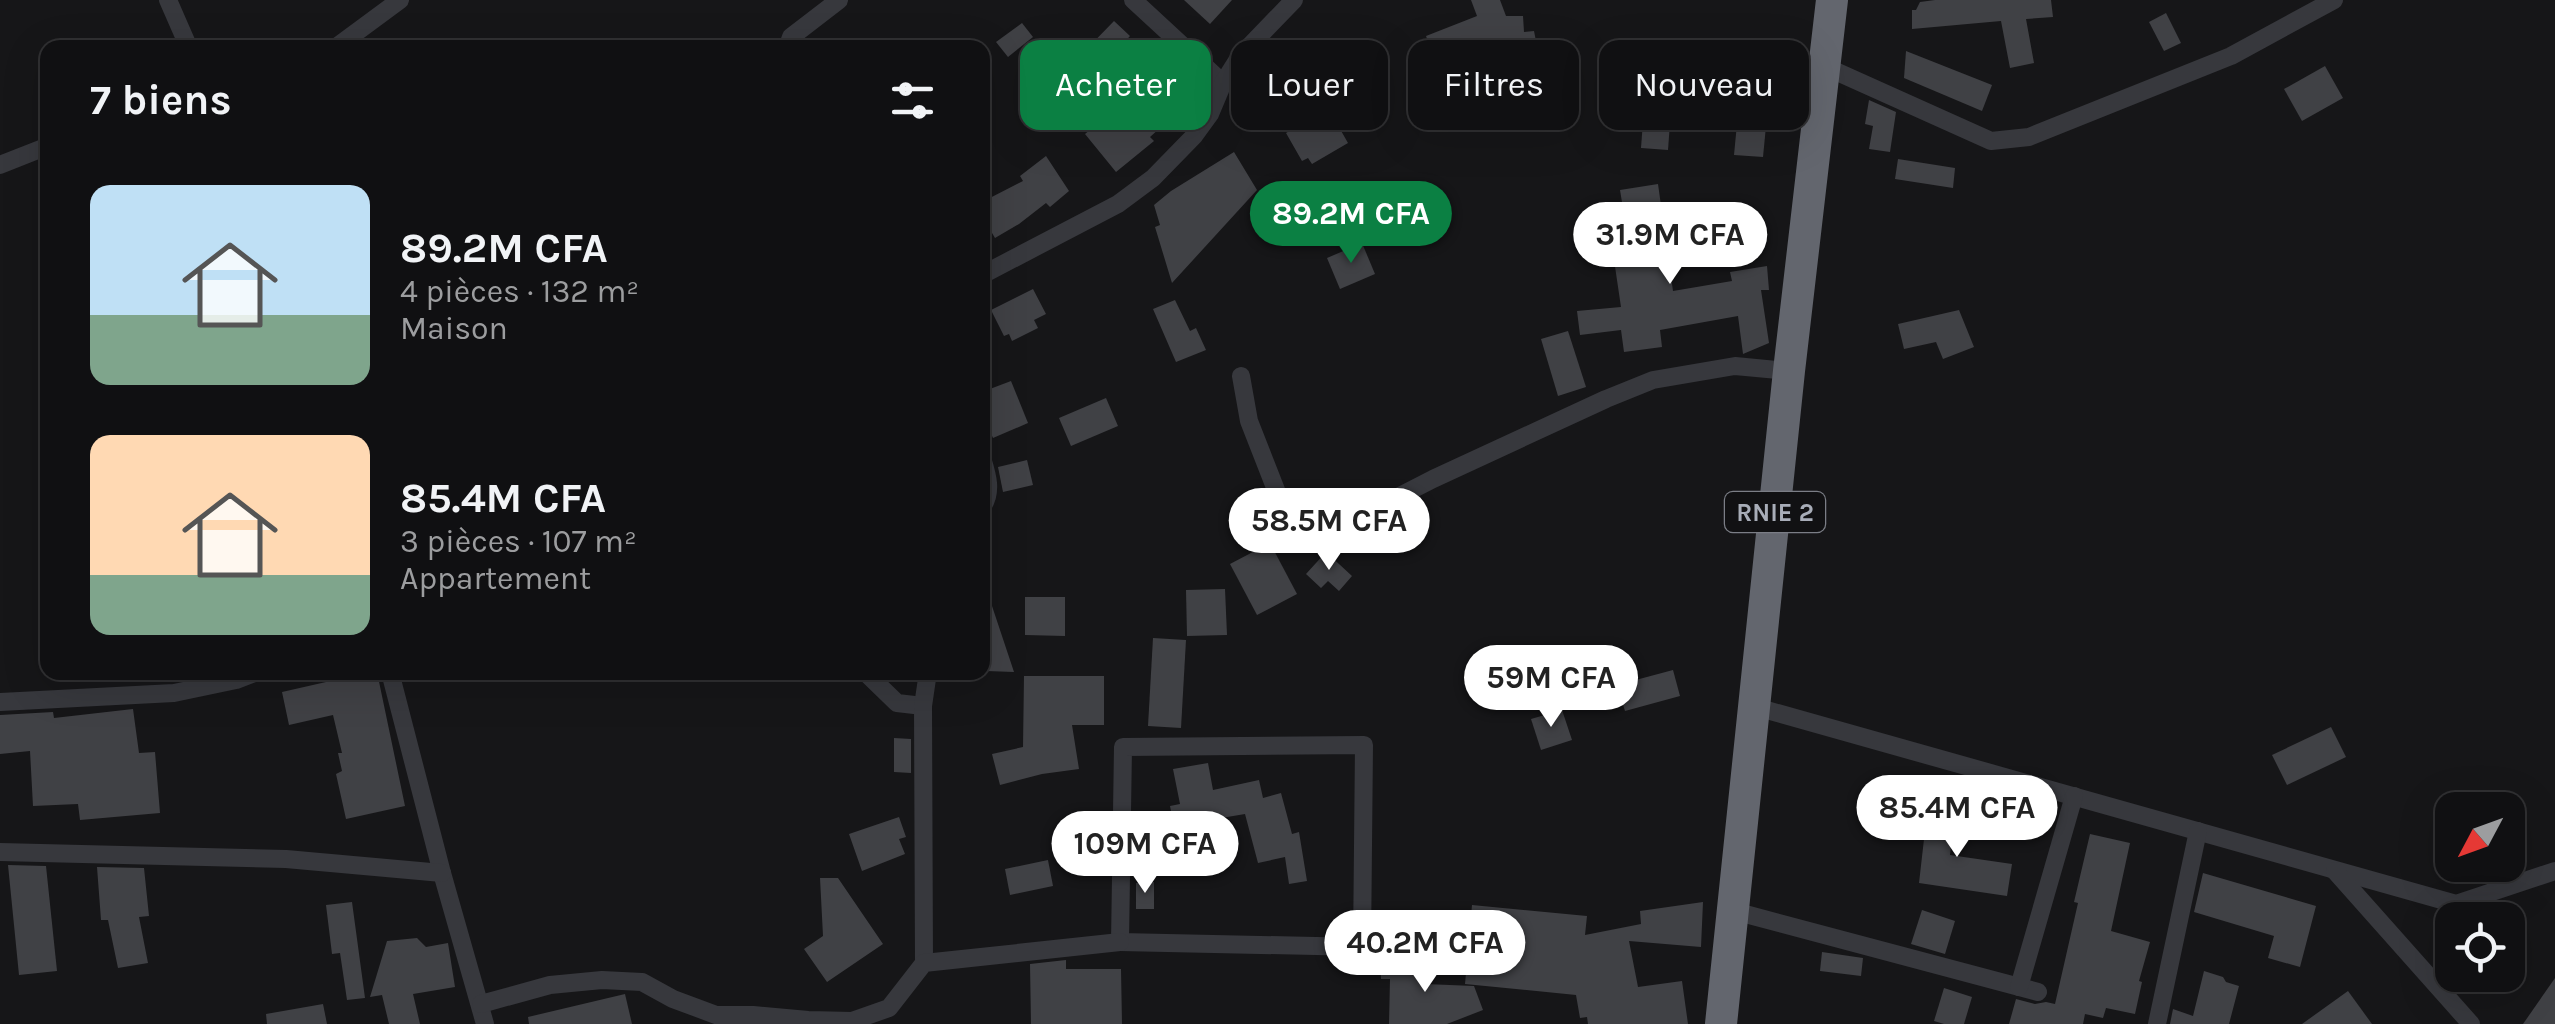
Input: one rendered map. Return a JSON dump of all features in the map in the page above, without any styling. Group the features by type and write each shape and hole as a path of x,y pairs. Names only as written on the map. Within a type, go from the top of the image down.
{"highway":[{"name":"RNIE 2","path":"1721,1024 1832,0"}],"street":[{"path":"168,0 186,40"},
{"path":"346,40 400,0"},
{"path":"790,40 838,0"},
{"path":"1133,0 1224,83"},
{"path":"990,271 1118,204 1153,178 1210,114 1240,56 1294,0"},
{"path":"1824,66 1992,142 2028,137 2231,56 2334,0"},
{"path":"0,165 40,149"},
{"path":"1241,376 1249,421 1286,518 1301,534 1320,537 1434,478 1652,380 1735,366 1790,371"},
{"path":"0,702 174,693 236,680"},
{"path":"392,680 485,1024"},
{"path":"874,680 898,703 923,706"},
{"path":"481,1004 550,985 602,980 642,982 716,1015 852,1021 889,1008 924,964 923,706 927,680"},
{"path":"1756,707 2456,904 2555,871"},
{"path":"924,964 1120,942 1362,947 1364,745 1123,747 1120,942"},
{"path":"1734,912 2028,990 2074,796"},
{"path":"2156,1024 2198,831"},
{"path":"0,852 286,858 442,873"},
{"path":"2334,869 2471,1024"}],"building":[{"path":"1184,0 1232,0 1210,24"},
{"path":"1471,0 1500,0 1506,16 1523,16 1524,32 1534,31 1536,40 1427,40 1426,36 1477,16"},
{"path":"2051,0 2053,17 2026,19 2034,63 2010,68 2001,21 1912,29 1912,10 1920,2"},
{"path":"2166,13 2181,43 2164,51 2149,22"},
{"path":"1114,21 1130,36 1126,40 1096,40"},
{"path":"1022,23 1033,37 1020,40 1020,47 1008,57 996,42"},
{"path":"1906,51 1992,85 1982,111 1904,78"},
{"path":"2325,66 2343,98 2302,121 2284,89"},
{"path":"1869,100 1896,112 1890,152 1869,149 1873,126 1865,124"},
{"path":"1090,130 1158,130 1150,137 1154,141 1116,172 1085,134"},
{"path":"1341,130 1348,143 1312,164 1308,158 1302,161 1286,133"},
{"path":"1642,130 1669,130 1668,150 1641,148"},
{"path":"1736,130 1766,130 1763,157 1734,155"},
{"path":"1234,152 1257,190 1172,283 1155,227 1160,225 1154,205"},
{"path":"1046,156 1069,191 1050,207 1046,203 995,238 990,230 990,198 1023,181 1020,176"},
{"path":"1898,159 1955,168 1953,188 1895,179"},
{"path":"1658,184 1673,291 1732,281 1730,272 1767,266 1769,290 1761,290 1769,343 1743,354 1738,316 1660,330 1662,347 1624,352 1621,330 1580,335 1577,311 1621,307 1613,253 1630,251 1620,190"},
{"path":"1386,185 1402,224 1363,238 1348,198"},
{"path":"1362,243 1375,274 1340,289 1327,258"},
{"path":"1033,289 1046,314 1034,320 1038,328 1012,341 1009,334 1004,336 991,310"},
{"path":"1175,300 1190,331 1196,328 1206,350 1176,362 1153,309"},
{"path":"1959,310 1974,347 1943,359 1936,342 1904,349 1898,324"},
{"path":"1568,331 1586,387 1558,396 1541,339"},
{"path":"1011,381 1028,423 993,438 990,389"},
{"path":"1106,398 1118,426 1071,446 1059,418"},
{"path":"1027,460 1033,485 1003,492 998,467"},
{"path":"1270,543 1297,594 1257,615 1230,564"},
{"path":"1326,552 1352,576 1339,591 1328,581 1321,588 1306,574"},
{"path":"1225,589 1227,635 1187,636 1186,590"},
{"path":"1025,597 1065,597 1065,636 1025,635"},
{"path":"990,600 1014,672 990,671"},
{"path":"1153,638 1186,640 1181,728 1148,726"},
{"path":"1673,670 1680,696 1625,711 1617,685"},
{"path":"1024,676 1104,676 1104,725 1072,725 1079,769 1000,785 992,754 1023,747"},
{"path":"379,680 405,806 346,819 336,774 342,771 338,753 342,753 333,715 289,725 282,692 326,682"},
{"path":"133,709 139,753 155,752 160,813 80,820 78,804 33,806 30,751 0,754 0,715 53,712 54,718"},
{"path":"1562,710 1572,740 1541,750 1531,719"},
{"path":"2331,727 2346,757 2287,785 2272,755"},
{"path":"894,738 911,739 911,773 894,772"},
{"path":"1208,763 1213,790 1259,780 1263,798 1281,793 1292,834 1299,832 1307,881 1289,884 1285,857 1258,863 1245,814 1174,826 1170,806 1180,804 1173,769"},
{"path":"1928,804 1955,807 1950,855 2012,864 2007,896 1919,883"},
{"path":"899,817 906,837 899,839 905,854 862,871 849,834"},
{"path":"2090,834 2130,843 2111,931 2150,942 2135,1014 2106,1008 2103,1018 2085,1014 2083,1024 2009,1024 2016,999 2055,1004"},
{"path":"1048,860 1053,886 1010,895 1005,869"},
{"path":"8,865 46,866 57,971 19,975"},
{"path":"97,867 144,868 149,916 139,917 148,963 118,968 108,920 101,920"},
{"path":"2203,873 2316,906 2300,967 2268,958 2274,936 2194,912"},
{"path":"820,878 838,878 883,944 827,982 804,949 823,936"},
{"path":"1154,882 1154,909 1136,909 1136,883"},
{"path":"352,902 365,998 347,1000 340,953 332,954 326,905"},
{"path":"1703,902 1701,947 1629,941 1638,987 1682,981 1688,1024 1588,1024 1587,1017 1580,1018 1576,995 1465,984 1472,905 1587,916 1585,935 1641,924 1640,911"},
{"path":"1922,910 1955,921 1945,954 1911,944"},
{"path":"417,938 426,947 448,943 455,987 413,994 420,1024 389,1024 382,995 370,997 387,941"},
{"path":"1822,952 1863,958 1861,976 1820,971"},
{"path":"1380,958 1424,958 1425,984 1474,986 1483,1010 1447,1024 1389,1024 1390,979 1381,979"},
{"path":"1066,960 1066,969 1121,969 1122,1024 1031,1024 1030,964"},
{"path":"2204,971 2239,986 2229,1024 2170,1024 2173,1009 2193,1016"},
{"path":"2555,978 2555,1024 2523,1024"},
{"path":"1944,988 1972,997 1964,1024 1934,1021"},
{"path":"2348,991 2372,1024 2302,1024"},
{"path":"625,994 632,1024 529,1024 528,1017"},
{"path":"323,1004 327,1024 267,1024 266,1014"}]}
